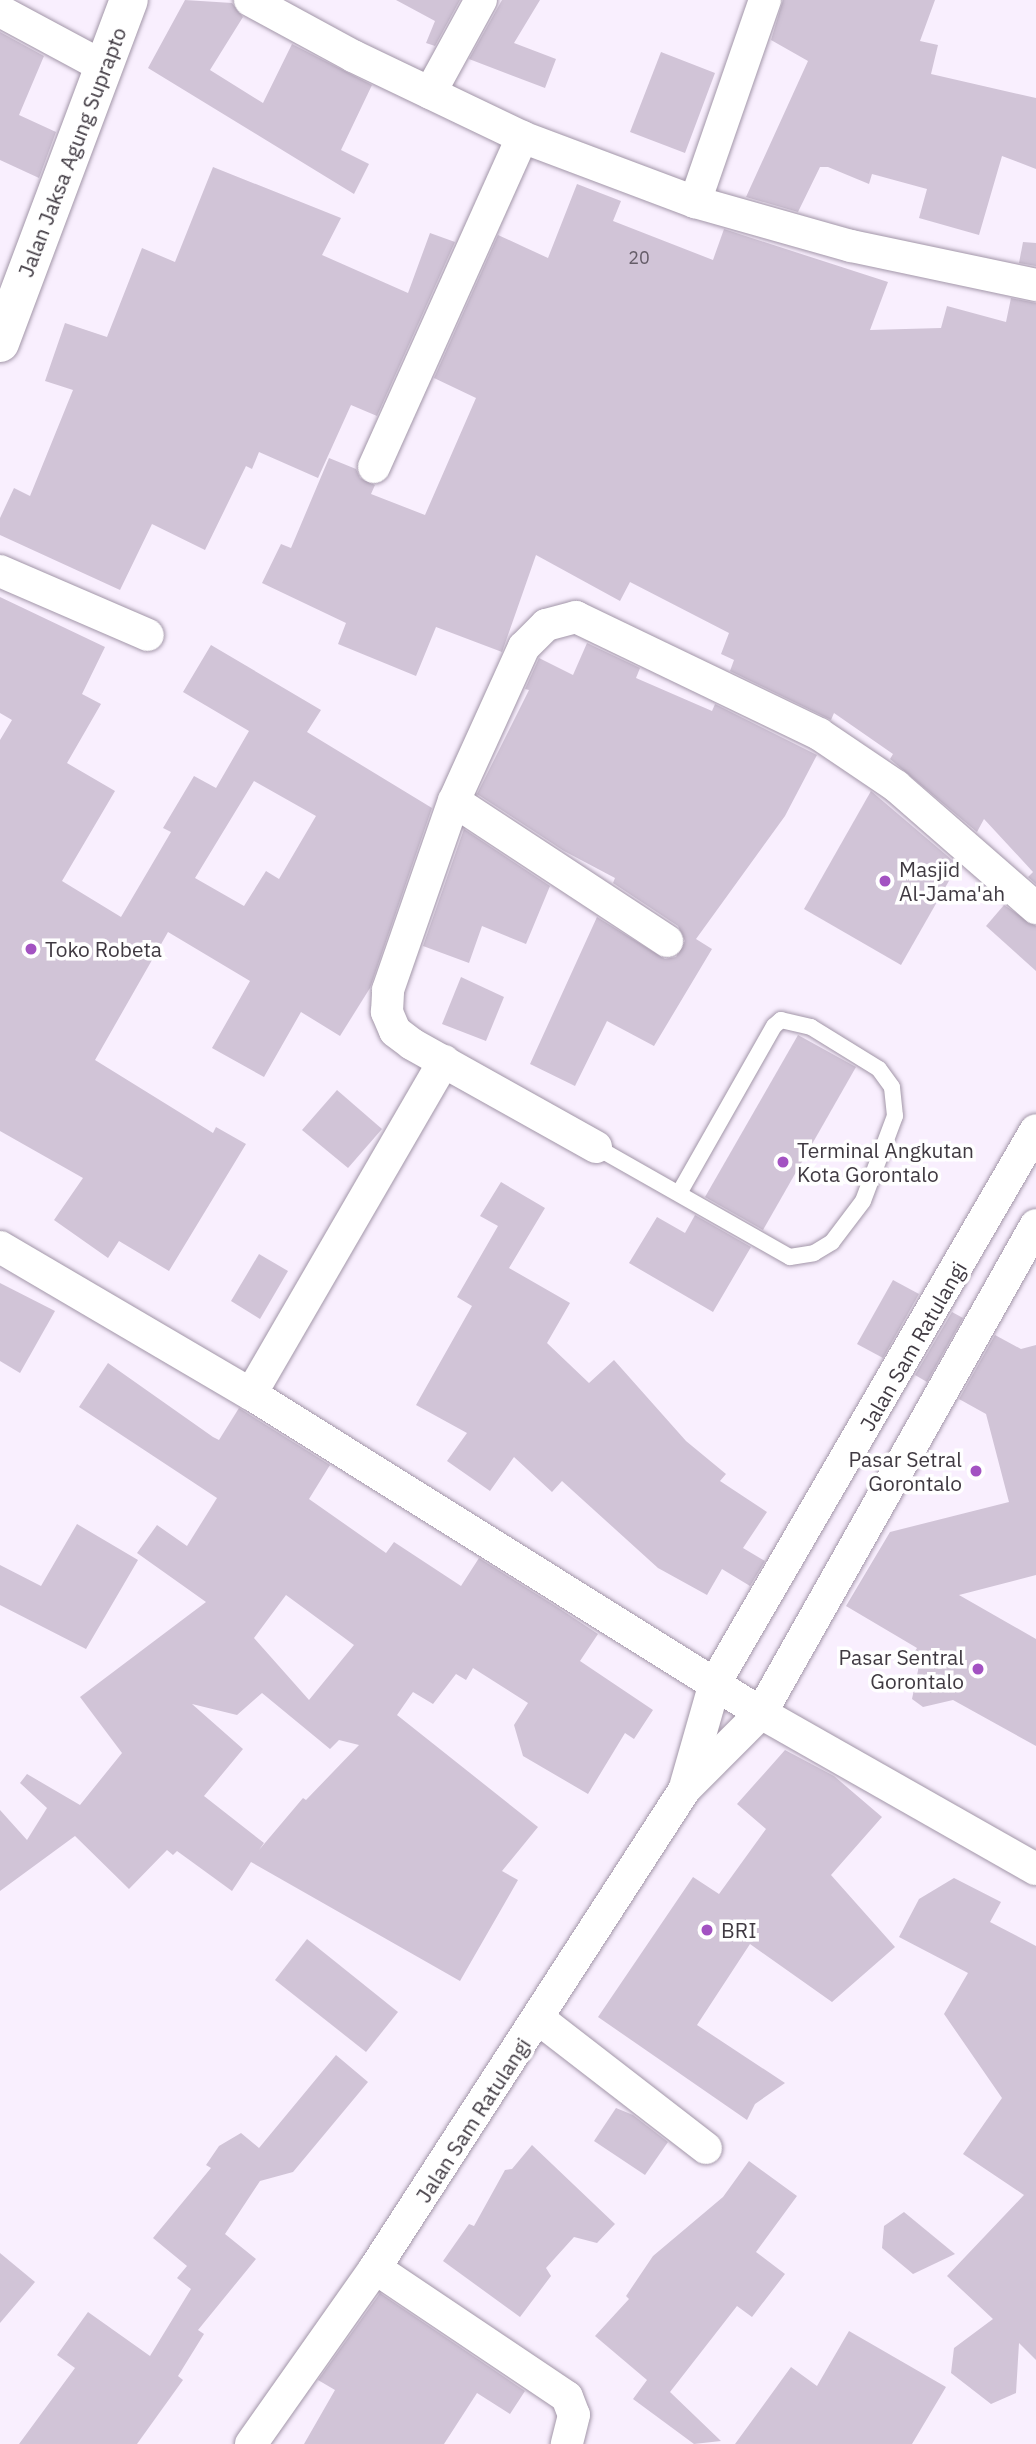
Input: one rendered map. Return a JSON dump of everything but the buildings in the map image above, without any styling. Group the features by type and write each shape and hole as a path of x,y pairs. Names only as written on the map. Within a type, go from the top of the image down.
{"street":[{"name":"Jalan Jaksa Agung Suprapto","path":"0,343 129,0"},
{"path":"250,0 430,93 522,136 695,202 851,246 1036,285"},
{"path":"430,93 481,0"},
{"path":"695,202 765,0"},
{"path":"0,11 104,67"},
{"path":"374,467 522,136"},
{"path":"0,571 148,635"},
{"path":"596,1147 395,1031 387,1012 388,990 454,801 524,647 546,625 576,617 819,734 896,786 1036,908"},
{"path":"454,801 667,942"},
{"path":"251,1394 444,1061"},
{"name":"Jalan Sam Ratulangi","path":"685,1789 715,1683 1036,1130"},
{"name":"Jalan Sam Ratulangi","path":"251,2444 375,2268 539,2019 685,1789 761,1713 1036,1225"},
{"path":"0,1247 251,1394 761,1713 1036,1870"},
{"path":"539,2019 706,2148"},
{"path":"375,2268 567,2397 574,2416 567,2444"}],"lane":[{"path":"596,1147 790,1256 814,1253 832,1242 863,1201 895,1116 892,1087 879,1069 811,1027 781,1020 774,1026 679,1193"}],"place":[{"name":"Masjid Al-Jama'ah","path":"885,881"},
{"name":"Toko Robeta","path":"31,949"},
{"name":"Terminal Angkutan Kota Gorontalo","path":"783,1162"},
{"name":"Pasar Setral Gorontalo","path":"976,1471"},
{"name":"Pasar Sentral Gorontalo","path":"978,1669"},
{"name":"BRI","path":"707,1930"}]}
